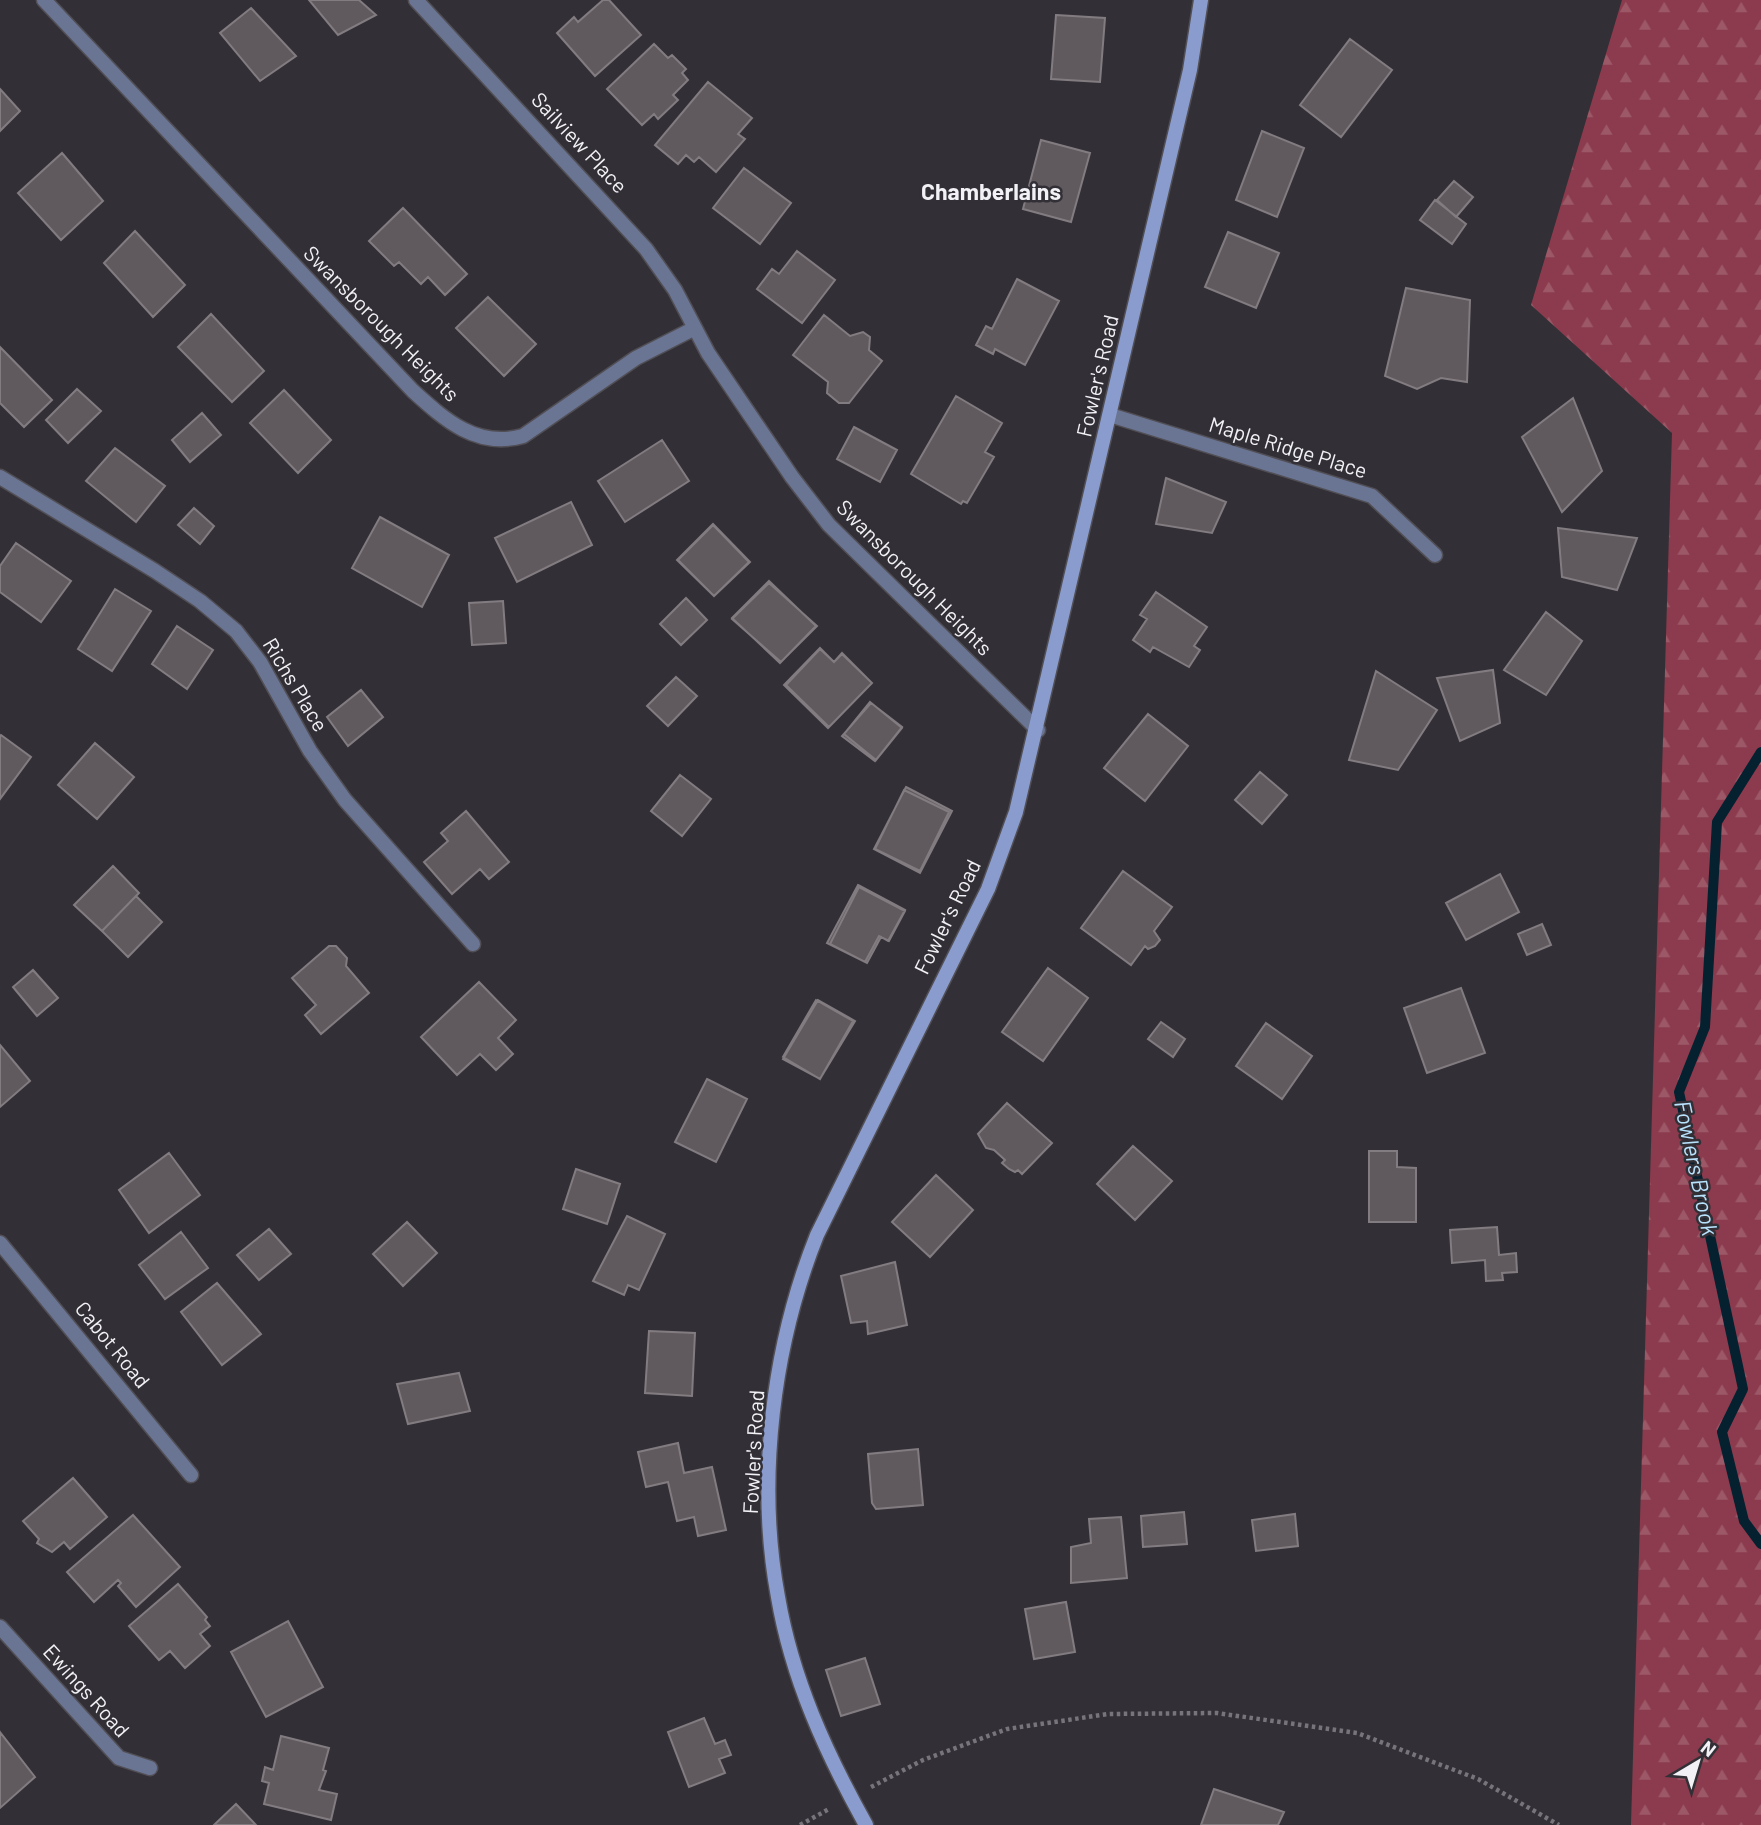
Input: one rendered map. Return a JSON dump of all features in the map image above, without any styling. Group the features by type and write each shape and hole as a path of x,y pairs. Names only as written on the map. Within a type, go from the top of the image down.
{"street":[{"name":"Swansborough Heights","path":"44,0 413,391 450,423 468,434 506,441 523,436 636,358 692,329 792,477 829,525 1038,730"},
{"name":"Sailview Place","path":"416,0 646,250 675,290 692,329"},
{"name":"Fowler's Road","path":"866,1825 850,1798 810,1710 790,1651 777,1594 770,1515 770,1462 785,1342 798,1289 817,1235 988,889 1016,812 1038,730 1190,70 1201,0"},
{"name":"Maple Ridge Place","path":"1110,415 1372,496 1435,555"},
{"name":"Richs Place","path":"0,477 155,571 200,601 236,631 260,662 310,751 345,800 473,944"},
{"name":"Cabot Road","path":"0,1243 191,1475"},
{"name":"Ewings Road","path":"0,1627 118,1758 150,1768"}],"path":[{"path":"800,1825 923,1760 1007,1729 1108,1714 1217,1713 1357,1733 1478,1779 1559,1825"}],"green space":[{"path":"1622,0 1761,0 1761,1825 1631,1825 1672,433 1531,305"}],"building":[{"path":"309,0 359,0 376,15 338,35"},
{"path":"603,0 609,0 641,35 595,76 557,33 574,17 578,22"},
{"path":"251,8 296,56 260,81 220,33"},
{"path":"1056,15 1105,18 1100,82 1051,79"},
{"path":"1350,39 1392,70 1341,137 1300,105"},
{"path":"654,44 668,58 672,55 686,69 682,73 688,80 673,95 678,100 658,119 654,114 642,125 607,89"},
{"path":"708,82 752,118 738,134 745,139 716,172 699,157 694,162 686,155 678,164 655,145"},
{"path":"0,89 20,111 0,131"},
{"path":"1262,131 1304,148 1277,217 1236,200"},
{"path":"1041,140 1090,153 1071,222 1023,209"},
{"path":"62,153 103,201 61,240 18,193"},
{"path":"744,168 791,203 760,244 713,208"},
{"path":"1454,181 1473,197 1456,217 1437,200"},
{"path":"1435,200 1466,224 1452,244 1420,220"},
{"path":"403,208 467,274 445,295 428,277 421,284 399,262 394,266 369,241"},
{"path":"135,231 185,285 153,317 104,263"},
{"path":"1228,232 1279,253 1256,308 1205,287"},
{"path":"797,251 835,280 802,323 757,289 772,269 779,274"},
{"path":"1017,279 1059,301 1025,365 995,349 993,354 976,345 986,326 992,329"},
{"path":"1406,288 1470,300 1467,382 1441,378 1417,389 1385,376"},
{"path":"488,297 536,344 504,376 456,328"},
{"path":"211,314 264,371 232,402 178,347"},
{"path":"824,315 850,336 863,332 870,337 869,350 882,361 849,403 839,403 827,393 828,382 793,355"},
{"path":"0,347 52,400 24,427 0,403"},
{"path":"77,389 101,411 68,443 46,420"},
{"path":"284,390 331,440 298,473 250,423"},
{"path":"956,396 1002,423 985,452 994,457 967,503 963,501 961,504 911,474"},
{"path":"1573,398 1602,471 1562,512 1522,437"},
{"path":"202,413 221,435 190,462 172,440"},
{"path":"854,427 897,450 880,482 837,459"},
{"path":"662,440 689,481 625,522 598,481"},
{"path":"115,448 165,486 136,522 86,481"},
{"path":"1166,478 1226,502 1212,533 1156,524"},
{"path":"571,502 592,545 517,582 495,538"},
{"path":"194,508 214,526 200,544 178,525"},
{"path":"380,517 449,555 422,607 352,568"},
{"path":"713,524 750,562 714,596 677,560"},
{"path":"713,525 749,562 714,596 678,560"},
{"path":"1558,528 1637,538 1617,590 1562,577"},
{"path":"16,543 71,581 41,622 0,592 0,566"},
{"path":"769,581 816,626 780,663 732,618"},
{"path":"769,583 817,626 781,662 732,619"},
{"path":"115,589 151,611 112,671 78,649"},
{"path":"1156,592 1207,627 1194,646 1200,650 1189,667 1153,647 1150,652 1133,640 1147,619 1140,615"},
{"path":"686,598 707,620 681,645 660,624"},
{"path":"503,601 506,643 472,645 469,603"},
{"path":"1546,612 1582,641 1546,695 1504,670"},
{"path":"177,626 213,650 187,689 152,664"},
{"path":"820,648 834,662 842,654 872,683 828,728 784,685"},
{"path":"820,649 834,662 842,653 872,683 829,727 786,685"},
{"path":"1493,670 1500,723 1460,741 1437,678"},
{"path":"1376,671 1437,710 1398,770 1349,760"},
{"path":"676,677 697,696 668,726 647,706"},
{"path":"361,690 383,717 348,746 327,717"},
{"path":"870,702 902,728 876,760 844,734"},
{"path":"871,703 902,727 875,761 842,736"},
{"path":"1148,714 1188,746 1145,801 1104,768"},
{"path":"0,736 31,757 0,799"},
{"path":"95,743 134,777 97,819 58,785"},
{"path":"1260,772 1287,795 1262,824 1235,800"},
{"path":"680,775 711,799 682,836 651,811"},
{"path":"906,787 952,811 920,873 874,849"},
{"path":"904,790 949,812 920,871 875,849"},
{"path":"466,811 509,862 489,879 480,869 452,894 424,862 448,841 441,833"},
{"path":"113,866 139,893 102,931 74,905"},
{"path":"1123,871 1172,907 1154,931 1160,940 1148,949 1145,946 1131,965 1081,928"},
{"path":"1500,874 1519,912 1466,940 1446,903"},
{"path":"858,885 905,910 888,941 881,937 867,963 827,943"},
{"path":"859,887 905,911 889,941 879,936 865,962 830,944"},
{"path":"136,896 162,922 128,957 102,931"},
{"path":"1542,924 1551,945 1527,955 1518,934"},
{"path":"329,946 336,946 347,958 346,966 369,993 321,1034 305,1015 316,1005 292,978"},
{"path":"1048,968 1088,998 1043,1061 1002,1032"},
{"path":"33,970 58,998 37,1016 13,987"},
{"path":"479,982 516,1020 498,1038 513,1054 496,1070 480,1054 457,1075 421,1037"},
{"path":"1461,988 1485,1053 1427,1073 1404,1008"},
{"path":"816,1000 853,1021 820,1079 783,1057"},
{"path":"818,1000 855,1021 820,1079 783,1059"},
{"path":"1161,1022 1185,1039 1173,1057 1148,1039"},
{"path":"1266,1023 1312,1056 1282,1099 1236,1066"},
{"path":"0,1045 30,1081 0,1107"},
{"path":"707,1079 747,1099 716,1162 675,1142"},
{"path":"1007,1103 1052,1143 1022,1174 1002,1163 1005,1160 994,1150 986,1148 978,1134"},
{"path":"1133,1146 1172,1181 1135,1220 1097,1184"},
{"path":"1369,1151 1397,1151 1397,1167 1416,1168 1416,1222 1369,1222"},
{"path":"169,1153 200,1195 149,1233 119,1190"},
{"path":"576,1169 620,1184 607,1224 563,1209"},
{"path":"936,1175 973,1210 930,1257 892,1222"},
{"path":"627,1216 665,1234 639,1290 628,1285 624,1295 593,1281"},
{"path":"407,1222 437,1253 403,1286 373,1254"},
{"path":"1497,1227 1499,1255 1516,1253 1517,1272 1502,1273 1503,1280 1486,1281 1485,1260 1452,1263 1450,1230"},
{"path":"269,1229 291,1254 259,1280 237,1255"},
{"path":"181,1232 208,1268 165,1299 139,1265"},
{"path":"895,1262 907,1325 868,1334 867,1321 851,1323 841,1276"},
{"path":"217,1283 261,1334 222,1365 181,1312"},
{"path":"649,1331 695,1333 692,1396 645,1393"},
{"path":"459,1373 470,1411 408,1424 397,1384"},
{"path":"678,1443 684,1473 712,1467 726,1530 698,1536 694,1517 677,1521 668,1482 646,1487 638,1452"},
{"path":"918,1449 923,1505 876,1509 872,1503 868,1454"},
{"path":"73,1478 107,1517 70,1549 64,1542 52,1552 37,1543 39,1539 23,1521"},
{"path":"1184,1512 1187,1544 1143,1547 1141,1516"},
{"path":"1295,1514 1298,1546 1256,1551 1252,1520"},
{"path":"133,1515 180,1567 136,1607 118,1586 121,1583 118,1580 94,1602 67,1572"},
{"path":"1121,1517 1127,1578 1071,1583 1071,1547 1091,1543 1089,1519"},
{"path":"178,1584 207,1617 205,1620 210,1626 200,1634 210,1646 185,1668 170,1651 159,1660 129,1626"},
{"path":"1066,1602 1075,1652 1034,1659 1025,1609"},
{"path":"288,1621 323,1687 266,1717 231,1652"},
{"path":"865,1658 880,1704 841,1716 826,1670"},
{"path":"704,1718 715,1744 725,1740 731,1755 719,1759 725,1773 689,1787 668,1732"},
{"path":"0,1732 35,1777 0,1808"},
{"path":"281,1736 329,1748 323,1770 326,1771 319,1790 337,1794 331,1820 264,1804 269,1783 262,1781 265,1767 273,1770"},
{"path":"1214,1789 1284,1812 1278,1825 1201,1825"},
{"path":"236,1804 256,1825 214,1825"}],"waterway":[{"name":"Fowlers Brook","path":"1761,752 1717,822 1705,1027 1679,1092 1743,1389 1722,1432 1744,1521 1761,1544"}],"district":[{"name":"Chamberlains","path":"991,192"}]}
